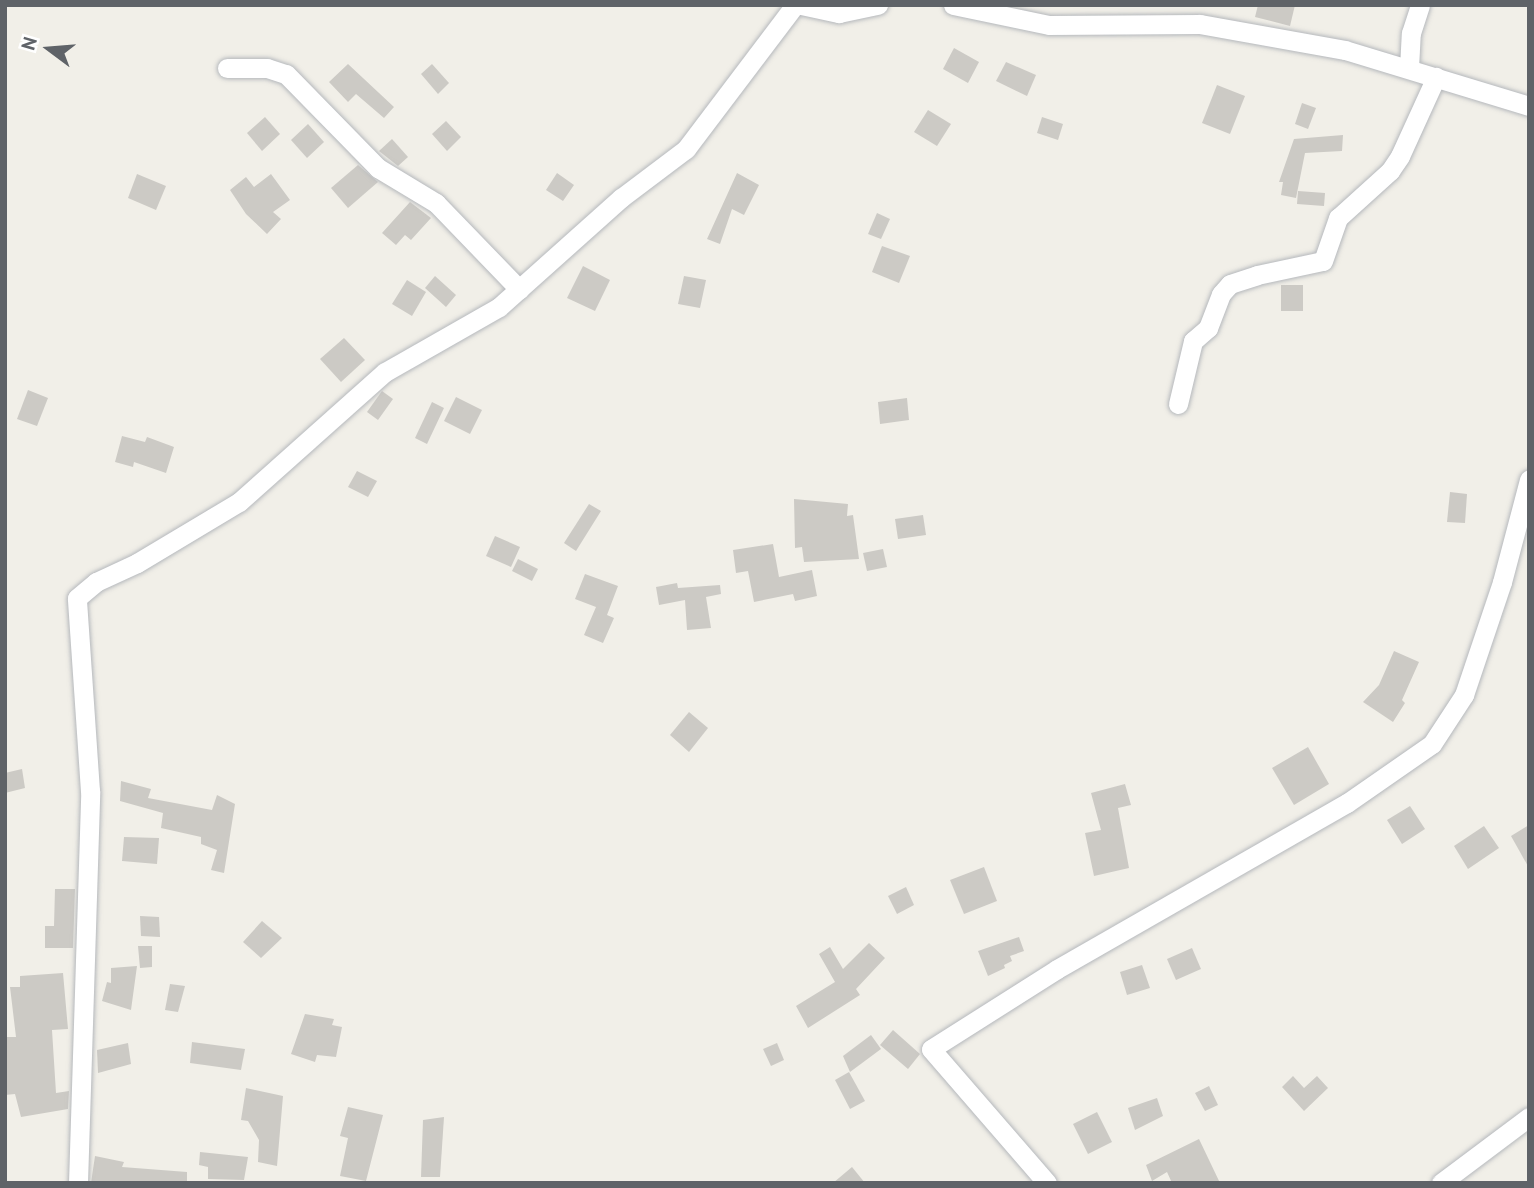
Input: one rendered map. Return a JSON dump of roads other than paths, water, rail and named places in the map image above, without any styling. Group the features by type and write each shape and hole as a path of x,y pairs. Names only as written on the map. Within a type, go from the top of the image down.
{"street":[{"path":"78,1183 90,791 77,598 96,582 239,502 385,372 453,337 519,289 621,198 686,149 795,5"},
{"path":"801,5 839,13 878,5"},
{"path":"953,5 1049,25 1200,23 1345,50 1529,106"},
{"path":"1409,68 1411,33 1420,5"},
{"path":"227,68 267,68 286,74 378,168 436,203 519,289"},
{"path":"1178,404 1193,341 1208,328 1221,294 1230,284 1257,275 1323,261 1338,218 1391,171 1436,77"},
{"path":"1047,1183 931,1049 1057,969 1347,803 1432,744 1464,695 1502,582 1529,480"},
{"path":"1441,1183 1529,1118"}]}
